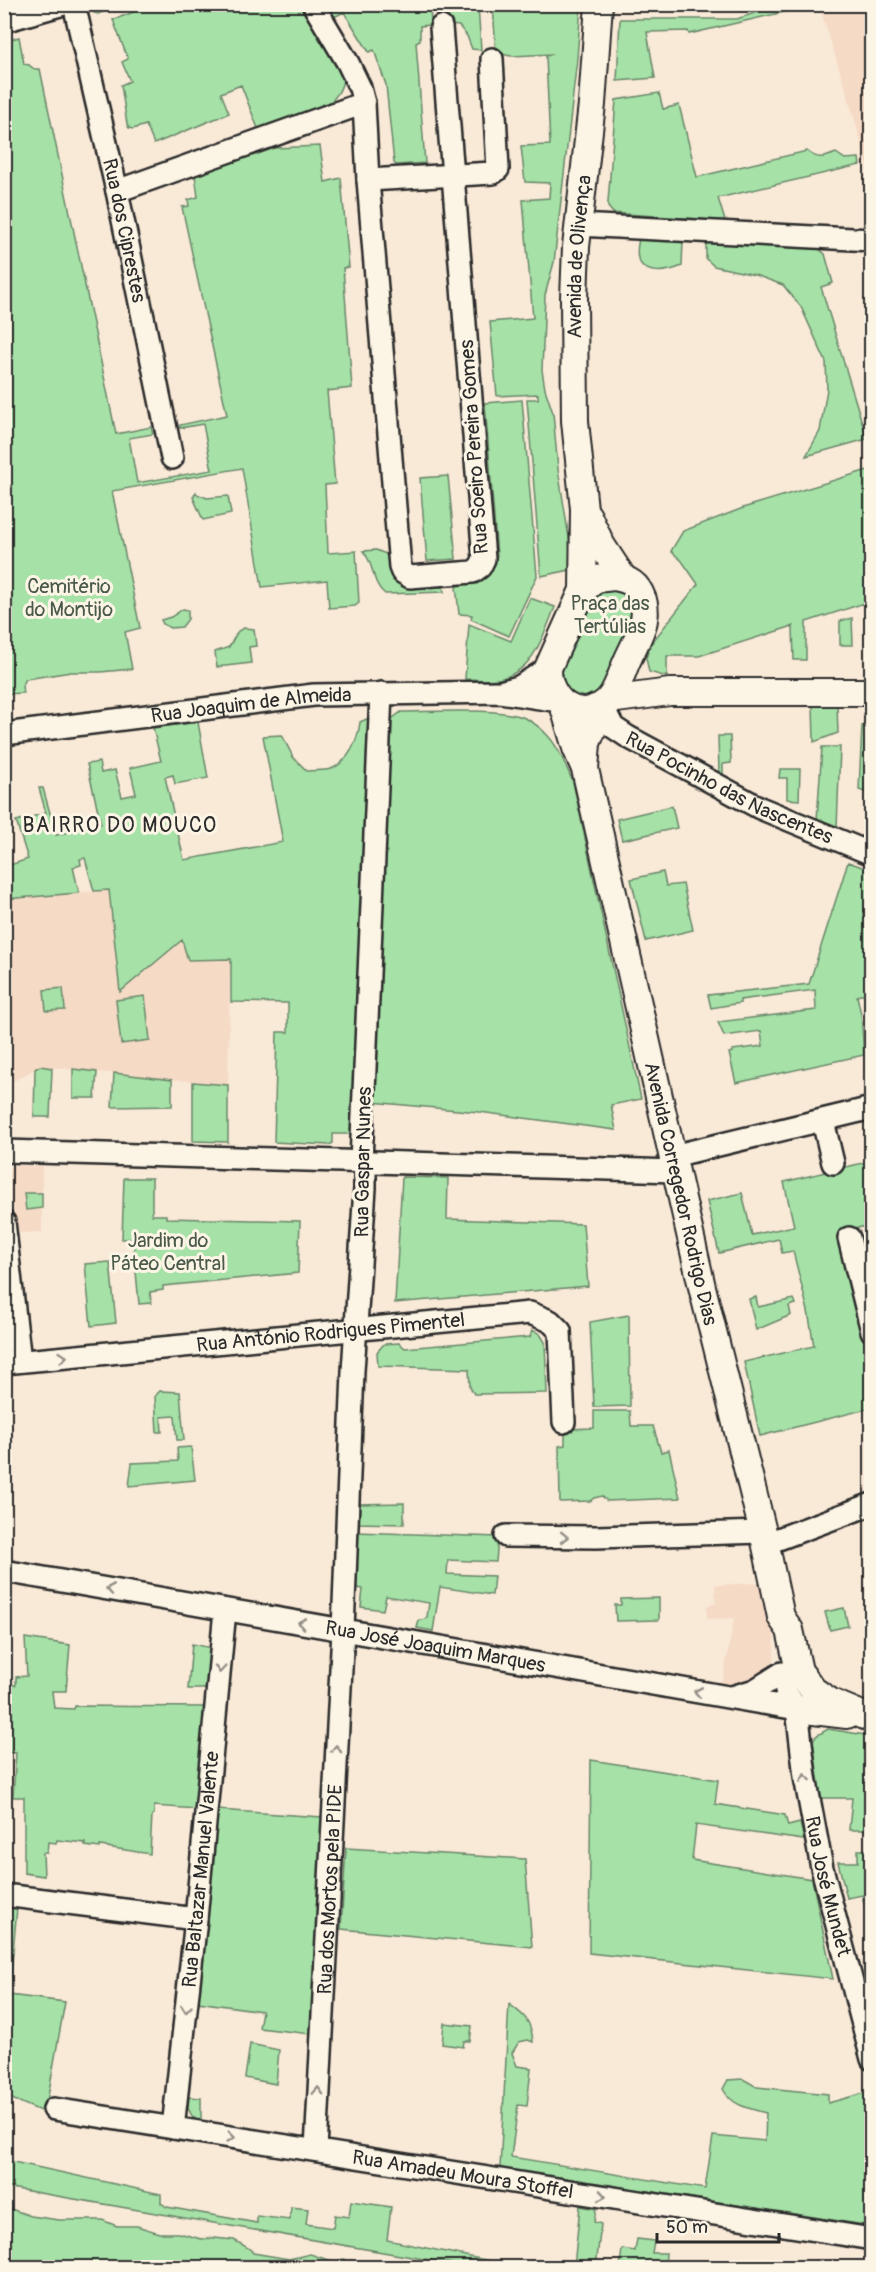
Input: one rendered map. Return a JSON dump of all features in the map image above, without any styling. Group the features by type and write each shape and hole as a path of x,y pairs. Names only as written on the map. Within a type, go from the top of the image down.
{"main road":[{"name":"Avenida de Olivença","path":"583,590 584,509 577,454 573,358 578,225 593,94 599,4"},
{"name":"Avenida de Olivença","path":"584,509 602,546 623,578 628,579 637,588 646,611 642,627 627,662"},
{"path":"548,668 583,590 596,579 614,576 623,578"},
{"path":"627,662 647,684 670,693"},
{"name":"Avenida Corregedor Rodrigo Dias","path":"585,769 587,743 627,662"},
{"name":"Avenida Corregedor Rodrigo Dias","path":"548,668 549,686 561,702 585,769 674,1165 764,1538 781,1617 777,1633 798,1678"},
{"path":"561,702 573,709 602,714 670,693 872,692"},
{"path":"798,1678 831,1702 869,1717"},
{"name":"Rua José Joaquim Marques","path":"797,1709 869,1717"}],"street":[{"path":"12,15 64,4"},
{"name":"Rua dos Ciprestes","path":"74,4 117,191 172,458"},
{"name":"Rua Soeiro Pereira Gomes","path":"313,4 348,63 364,102 368,180 400,567 402,572 410,576 473,572 480,567 484,559 441,27"},
{"path":"368,180 493,173 498,170 492,59"},
{"path":"117,191 364,102"},
{"path":"578,225 872,240"},
{"name":"Rua Joaquim de Almeida","path":"500,692 519,687 548,668"},
{"name":"Rua Joaquim de Almeida","path":"4,735 314,695 500,692 561,702"},
{"name":"Rua Gaspar Nunes","path":"343,1630 353,1371 365,1180 361,1162 381,693"},
{"name":"Rua Pocinho das Nascentes","path":"602,714 760,808 872,854"},
{"path":"4,1151 361,1162 674,1165 681,1154 872,1108"},
{"path":"823,1121 832,1163"},
{"path":"4,1222 12,1362"},
{"path":"849,1238 872,1331"},
{"name":"Rua António Rodrigues Pimentel","path":"12,1362 519,1313 541,1316 556,1325 560,1331 564,1422"},
{"path":"506,1536 764,1538 872,1504"},
{"name":"Rua José Joaquim Marques","path":"4,1570 797,1709"},
{"name":"Rua Baltazar Manuel Valente","path":"173,2128 196,1919 225,1610"},
{"name":"Rua dos Mortos pela PIDE","path":"316,2149 343,1630"},
{"path":"728,1697 737,1697 798,1678"},
{"name":"Avenida Corregedor Rodrigo Dias","path":"797,1709 787,1694 798,1678"},
{"name":"Rua José Mundet","path":"797,1709 805,1777 822,1868 872,2059"},
{"path":"802,1746 806,1732 816,1722 836,1717 869,1717"},
{"path":"4,1895 196,1919"},
{"name":"Rua Amadeu Moura Stoffel","path":"54,2109 872,2239"}],"shaded area":[{"path":"819,5 871,5 871,177 847,93"},
{"path":"109,890 120,992 199,927 231,918 228,1085 40,1066 5,1086 5,899"},
{"path":"14,1165 42,1166 42,1232 16,1233 9,1170"},
{"path":"763,1583 774,1638 774,1660 769,1671 743,1688 716,1686 723,1679 734,1618 707,1619 707,1606 716,1603 715,1585"}],"green space":[{"path":"97,4 120,5 98,14 94,13 94,7"},
{"path":"151,5 304,5 345,73 341,87 328,104 259,131 241,85 221,93 229,113 154,144 146,125 133,129 127,124 121,85 130,81 122,62 128,59 113,20"},
{"path":"326,5 430,5 431,25 420,26 420,40 416,42 425,163 396,165 394,163 386,85 374,50 369,52 344,12 334,17"},
{"path":"447,5 478,5 481,50 472,49 467,36 459,26 449,25"},
{"path":"493,5 581,5 554,262 545,295 542,370 545,389 553,413 558,469 572,557 570,570 541,576 527,399 538,399 538,394 497,396 490,322 533,318 523,200 549,198 550,183 525,182 521,146 550,145 546,56 553,54 511,56 496,53"},
{"path":"778,5 806,5 806,7 689,34 688,31 647,32 655,78 617,81 620,19 737,19"},
{"name":"Cemitério do Montijo","path":"19,37 24,64 40,69 116,434 151,427 153,434 129,438 137,483 212,470 203,424 180,428 180,425 227,415 182,207 189,206 188,200 198,197 195,175 274,144 275,148 320,146 325,182 341,178 349,267 343,268 352,388 327,391 335,484 325,485 328,553 356,551 359,603 355,606 329,608 327,580 262,587 242,468 112,491 140,628 125,632 132,669 71,672 26,679 22,686 23,693 5,694 4,41"},
{"path":"659,93 663,109 679,105 697,177 807,151 817,157 836,153 845,159 859,158 860,165 718,198 725,221 613,213 608,207 608,202 616,100"},
{"path":"639,238 683,240 682,266 664,271 645,268 637,256"},
{"path":"706,242 819,249 825,254 833,283 821,287 867,439 806,456 820,431 827,389 826,362 801,307 783,285 755,275 714,266 706,259"},
{"path":"522,400 537,576 509,636 471,619 472,615 459,614 456,586 482,578 491,569 497,556 485,403"},
{"path":"871,469 871,601 806,622 806,660 794,660 793,626 699,656 667,656 667,677 649,672 646,658 650,645 698,584 682,561 671,551 683,531 746,507"},
{"path":"448,476 456,559 427,561 420,478"},
{"path":"196,492 207,498 228,496 231,514 203,520 193,497"},
{"path":"376,550 386,554 398,583 412,588 443,587 444,592 385,594 377,584 370,562 363,551"},
{"name":"Praça das Tertúlias","path":"607,590 623,592 634,608 634,619 601,692 596,697 574,700 561,690 559,673 589,602 597,593"},
{"path":"530,598 555,607 541,641 529,661 510,675 498,679 465,679 469,624 511,641"},
{"path":"183,609 188,610 188,619 182,627 170,628 163,624 161,620"},
{"path":"852,618 853,645 840,645 840,621"},
{"path":"244,628 254,629 256,646 249,647 251,663 217,667 215,652 229,647 238,631"},
{"path":"813,705 837,705 838,733 814,742"},
{"path":"448,711 516,715 527,719 541,729 560,753 573,782 641,1099 611,1105 616,1130 479,1112 372,1102 389,721 401,712"},
{"path":"369,718 359,1016 351,1134 333,1134 333,1143 329,1145 274,1142 277,1032 288,1032 288,1003 231,1002 231,959 188,960 182,940 120,992 109,890 94,891 85,858 80,859 81,865 73,867 79,893 5,899 4,867 28,859 16,821 46,813 39,788 43,788 56,835 101,824 87,764 99,762 101,773 115,770 122,797 136,794 130,768 161,761 153,728 198,722 208,778 175,784 173,775 165,777 184,860 283,842 263,736 282,735 293,757 307,771 328,770 337,766 348,756 355,743 360,722"},
{"path":"871,722 871,794 859,790 862,726"},
{"path":"718,736 730,736 731,763 723,764 721,775 719,774"},
{"path":"822,747 840,747 837,828 817,820"},
{"path":"780,769 800,769 799,800 787,799 787,778 779,778"},
{"path":"672,806 677,828 622,840 617,819"},
{"path":"848,862 871,870 871,992 857,996 861,1014 864,1055 736,1083 729,1053 733,1052 732,1050 763,1046 761,1031 724,1036 718,1022 816,1010 815,990 740,1000 740,1003 711,1008 708,995 809,984"},
{"path":"663,872 666,886 683,884 693,930 646,941 631,879"},
{"path":"63,988 65,1010 46,1011 44,990"},
{"path":"145,996 150,1040 121,1044 116,1000"},
{"path":"40,1066 52,1068 50,1117 34,1117 35,1069"},
{"path":"73,1069 97,1072 95,1098 73,1098"},
{"path":"114,1073 172,1080 172,1106 112,1107"},
{"path":"193,1082 228,1085 228,1142 193,1141"},
{"path":"871,1161 871,1249 866,1226 840,1232 871,1367 871,1408 760,1436 744,1362 814,1346 808,1311 793,1251 782,1253 779,1239 719,1253 707,1201 742,1193 752,1235 794,1226 784,1182"},
{"path":"402,1177 448,1178 447,1219 583,1224 588,1286 395,1303"},
{"name":"Jardim do Páteo Central","path":"124,1178 152,1178 152,1215 166,1215 166,1218 300,1221 298,1273 163,1286 163,1290 150,1292 151,1303 139,1304 133,1239 122,1239"},
{"path":"24,1193 42,1193 42,1208 26,1210"},
{"path":"110,1262 116,1323 91,1326 85,1264"},
{"path":"756,1297 758,1307 794,1299 796,1304 789,1306 791,1315 756,1330 749,1299"},
{"path":"629,1315 630,1406 594,1407 590,1322"},
{"path":"532,1330 540,1334 545,1342 547,1393 474,1394 470,1387 469,1369 378,1366 377,1352 384,1344 399,1343 405,1348 530,1337"},
{"path":"160,1391 180,1392 184,1440 177,1440 175,1416 161,1417 162,1432 157,1432 155,1396"},
{"path":"594,1411 630,1411 631,1426 653,1426 661,1452 669,1450 680,1498 607,1501 602,1496 590,1501 560,1502 559,1446 565,1445 565,1429 594,1428"},
{"path":"191,1447 195,1480 129,1486 132,1463 178,1461 177,1448"},
{"path":"404,1503 404,1524 356,1523 357,1504"},
{"path":"355,1532 498,1537 496,1562 448,1560 447,1574 494,1576 492,1595 440,1587 433,1631 417,1628 419,1620 427,1617 429,1603 386,1596 383,1610 361,1607 363,1589 353,1587"},
{"path":"659,1598 659,1620 616,1621 615,1605 621,1605 621,1599"},
{"path":"844,1608 848,1626 830,1630 825,1612"},
{"path":"25,1638 70,1645 66,1691 52,1691 54,1708 74,1709 75,1706 207,1707 197,1809 154,1806 150,1854 57,1840 56,1843 48,1842 47,1853 43,1853 44,1876 24,1873 24,1797 13,1797 16,1753 5,1752 4,1691 5,1685 16,1685 16,1677 27,1676"},
{"path":"192,1644 212,1648 209,1689 188,1689"},
{"path":"828,1729 871,1736 871,1830 849,1830 852,1798 821,1798 813,1742 816,1736"},
{"path":"591,1760 718,1780 715,1804 785,1815 788,1826 800,1823 804,1840 696,1825 692,1860 812,1879 833,1979 589,1953"},
{"path":"217,1810 322,1817 311,2034 259,2028 262,2011 198,2002"},
{"path":"346,1848 525,1859 532,1947 341,1929"},
{"path":"858,1850 871,1850 871,1930 862,1895 847,1898 838,1862 858,1862"},
{"path":"4,1907 17,1908 9,1995 65,2002 45,2113 5,2096"},
{"path":"509,2004 526,2019 531,2028 533,2042 528,2040 519,2042 512,2053 517,2066 531,2068 527,2106 518,2105 511,2157 705,2189 713,2136 765,2141 766,2113 741,2106 731,2099 723,2089 728,2080 743,2079 757,2087 828,2094 828,2103 865,2093 871,2116 871,2226 500,2168"},
{"path":"444,2023 472,2026 470,2041 464,2041 463,2047 442,2044"},
{"path":"250,2044 279,2050 276,2084 245,2078"},
{"path":"189,2097 201,2098 201,2120 192,2116 188,2108"},
{"path":"4,2160 161,2194 161,2203 167,2207 257,2223 257,2216 290,2220 291,2207 308,2209 306,2224 333,2228 335,2215 349,2217 351,2201 391,2207 387,2240 519,2267 470,2267 5,2187"},
{"path":"580,2206 596,2209 594,2222 601,2224 596,2267 574,2267"},
{"path":"5,2207 31,2216 59,2220 102,2220 117,2226 137,2226 159,2233 179,2233 201,2239 234,2240 253,2253 289,2259 310,2254 335,2262 344,2259 360,2267 5,2267"},
{"path":"637,2239 654,2241 652,2253 666,2253 665,2267 620,2267 622,2249 635,2251"}],"district":[{"name":"BAIRRO DO MOUCO","path":"120,825"}]}
